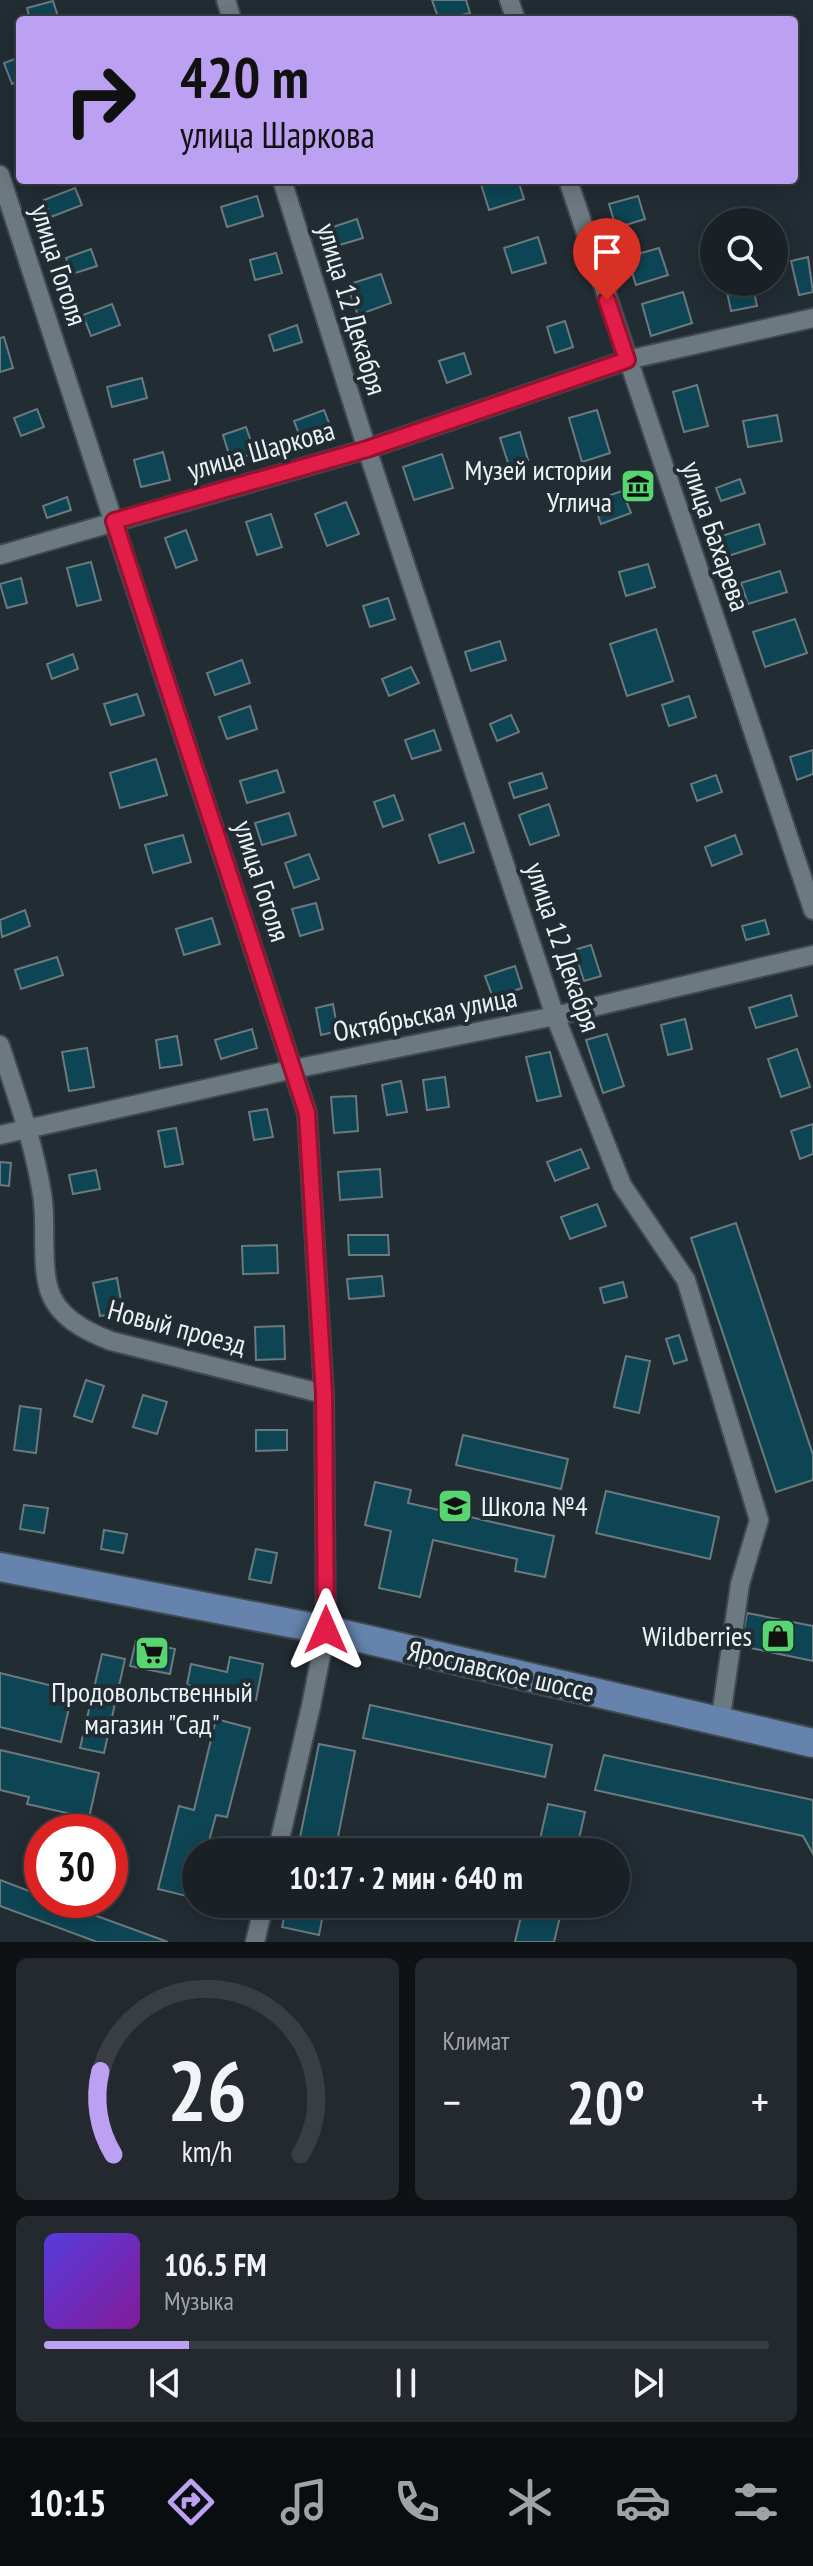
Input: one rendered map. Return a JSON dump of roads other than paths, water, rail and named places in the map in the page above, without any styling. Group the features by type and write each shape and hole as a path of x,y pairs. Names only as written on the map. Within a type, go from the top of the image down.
{"main road":[{"name":"Ярославское шоссе","path":"0,1567 326,1630 813,1743"}],"street":[{"name":"улица Гоголя","path":"0,175 307,1113 324,1394 326,1630 280,1838"},
{"name":"улица 12 Декабря","path":"283,184 367,449 555,1016 622,1185 686,1280 759,1520 740,1584 720,1723"},
{"name":"улица Бахарева","path":"569,184 813,910"},
{"name":"улица Шаркова","path":"0,555 367,449 627,360 813,318"},
{"name":"Октябрьская улица","path":"0,1135 294,1069 555,1016 813,955"},
{"name":"Новый проезд","path":"0,1045 28,1131 43,1195 48,1287 69,1319 111,1341 324,1394"},
{"path":"257,1941 261,1918"}],"place":[{"name":"Музей истории Углича","path":"638,486"},
{"name":"Школа №4","path":"455,1506"},
{"name":"Wildberries","path":"778,1636"},
{"name":"Продовольственный магазин \"Сад\"","path":"152,1653"}]}
